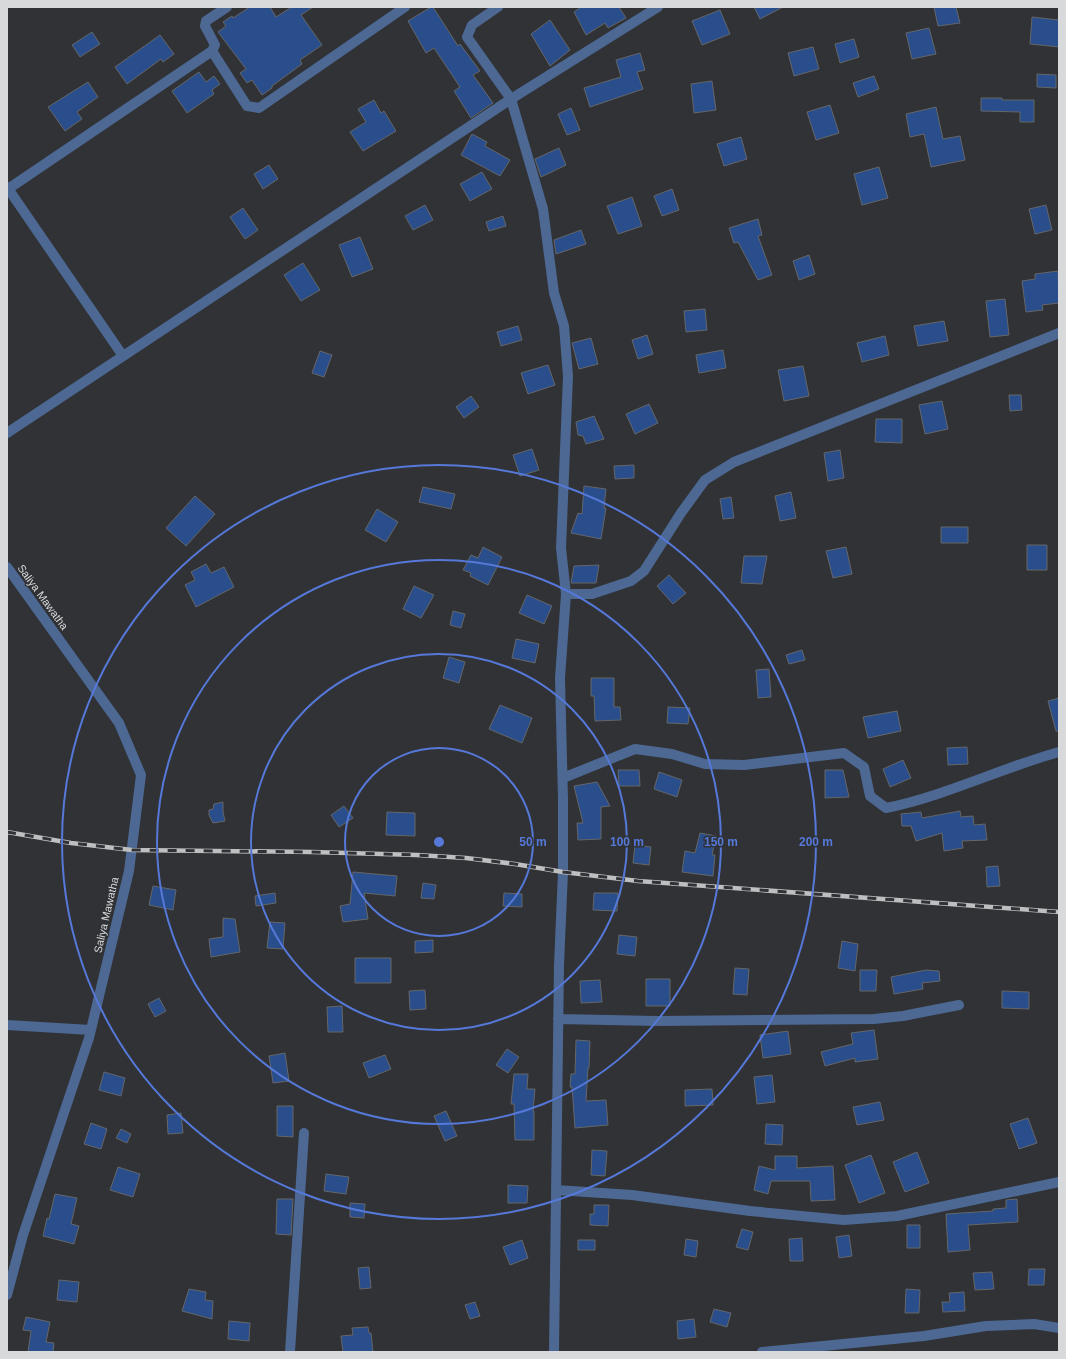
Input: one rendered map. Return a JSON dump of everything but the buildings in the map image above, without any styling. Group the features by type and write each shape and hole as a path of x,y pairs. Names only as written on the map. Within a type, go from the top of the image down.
{"street":[{"path":"123,356 8,188 212,51 214,45 205,26 206,21 227,7"},
{"path":"212,51 247,106 259,108 405,7"},
{"path":"498,7 472,25 467,37 511,99 543,209 554,293 564,326 568,376 561,548 566,594 560,678 563,778 563,872 559,965 554,1352"},
{"path":"7,432 511,99 658,7"},
{"path":"566,594 592,594 631,582 644,571 680,513 705,480 734,462 1059,333"},
{"name":"Saliya Mawatha","path":"7,567 119,723 141,775 129,871 91,1030 23,1235 7,1295"},
{"path":"563,778 635,749 672,754 704,764 744,765 844,754 864,767 870,796 886,808 912,803 1030,760 1059,752"},
{"path":"558,1019 656,1021 874,1019 904,1016 960,1005"},
{"path":"7,1025 91,1030"},
{"path":"290,1352 304,1133"},
{"path":"556,1190 632,1195 750,1211 844,1220 897,1216 1059,1182"},
{"path":"762,1352 924,1336 986,1326 1034,1324 1059,1328"}],"railway":[{"path":"7,832 71,843 132,850 312,852 466,858 638,881 1059,912"}]}
